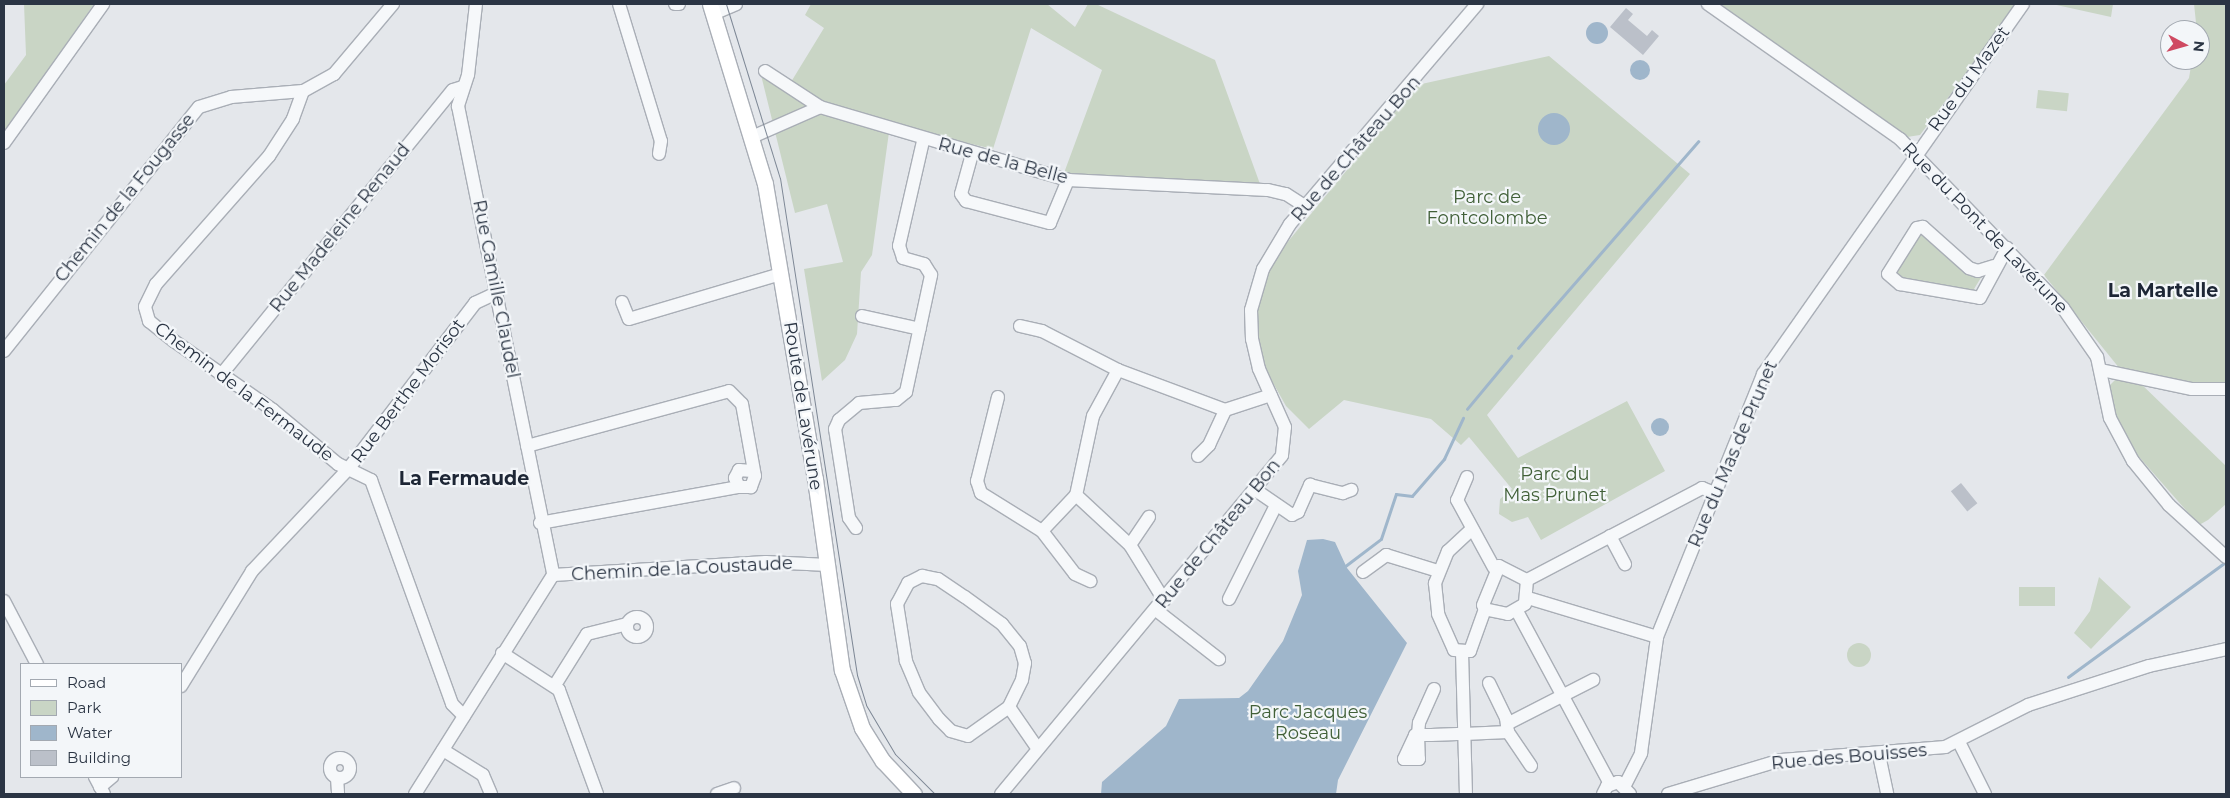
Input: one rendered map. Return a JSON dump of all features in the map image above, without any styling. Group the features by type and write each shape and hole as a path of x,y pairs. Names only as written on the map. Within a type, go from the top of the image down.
{"main road":[{"name":"Route de Lavérune","path":"712,9 752,137 781,274 828,565 836,639 848,692 862,728 883,761 914,794"}],"street":[{"path":"4,143 103,4"},
{"path":"303,91 334,74 393,4"},
{"name":"Rue Camille Claudel","path":"476,4 463,87 458,106 527,446 540,523 553,575"},
{"path":"619,4 661,141 659,154"},
{"path":"675,4 680,4"},
{"name":"Rue de Château Bon","path":"1000,794 1160,605 1286,447 1285,427 1253,352 1251,310 1271,253 1306,207 1477,4"},
{"name":"Rue du Pont de Lavérune","path":"1708,4 1900,139 2007,248 2063,308 2097,357 2110,418 2133,461 2169,505 2226,557"},
{"name":"Rue du Mazet","path":"1915,155 2023,4"},
{"path":"712,9 734,5"},
{"name":"Rue de la Belle","path":"765,71 820,108 923,141 1068,180 1268,190 1286,194 1306,207"},
{"name":"Rue Madeleine Renaud","path":"221,375 447,97 463,87"},
{"name":"Chemin de la Fougasse","path":"4,351 199,106 231,96 303,91"},
{"name":"Chemin de la Fermaude","path":"303,91 293,119 269,156 156,284 147,300 147,314 154,326 338,464 350,468 371,480 377,490 452,704 464,716"},
{"path":"752,137 820,108"},
{"path":"856,528 849,518 836,424 866,400 902,398 920,329 930,270 903,258 899,246 923,141"},
{"path":"972,154 960,194 975,204 1050,224 1068,180"},
{"name":"Rue du Mas de Prunet","path":"1630,791 1641,753 1657,637 1715,493 1774,356 1915,155"},
{"path":"1994,266 1978,271 1969,268 1923,227 1912,235 1888,274 1900,284 1980,298 1994,266 2007,248"},
{"path":"622,302 629,319 781,274"},
{"name":"Rue Berthe Morisot","path":"182,684 252,570 350,468 475,303 496,293"},
{"path":"862,316 920,329"},
{"path":"1020,326 1042,331 1118,370 1225,410 1271,394"},
{"path":"1042,531 1076,495 1093,416 1118,370"},
{"path":"2101,370 2192,389 2226,389"},
{"path":"527,446 729,391 742,404 752,471 739,470 735,478 738,487 540,523"},
{"path":"998,397 991,411 978,487 1042,531 1075,574 1090,581"},
{"path":"1198,456 1210,445 1225,410"},
{"path":"1467,477 1457,500 1494,568 1485,609 1473,645 1462,652 1454,650 1438,614 1438,571 1456,540 1472,529"},
{"path":"1254,489 1285,514 1298,512 1310,485 1344,493 1351,490"},
{"path":"1527,580 1702,488 1715,493"},
{"path":"1076,495 1130,545 1160,605 1220,658"},
{"path":"1228,599 1275,507"},
{"path":"1130,545 1149,517"},
{"path":"1610,536 1625,564"},
{"path":"1363,572 1386,554 1438,571"},
{"name":"Chemin de la Coustaude","path":"415,794 444,750 502,653 553,575 766,562 828,565"},
{"path":"1494,568 1508,568 1527,580"},
{"path":"922,576 938,579 1002,624 1014,639 1025,663 1009,707 968,736 951,730 934,712 909,668 898,629 897,604 908,583 922,576"},
{"path":"1485,609 1508,614 1517,610 1528,598 1527,580"},
{"path":"1528,598 1657,637"},
{"path":"4,601 36,663"},
{"path":"1517,610 1563,696 1605,791 1630,791"},
{"path":"555,685 587,634 627,624"},
{"name":"Rue des Bouisses","path":"1672,794 1781,760 1923,752 1959,742 2028,705 2149,666 2226,649"},
{"path":"1462,652 1466,794"},
{"path":"502,653 555,685 597,794"},
{"path":"1434,689 1418,735 1464,734 1508,728 1593,680"},
{"path":"1489,684 1508,728 1532,766"},
{"path":"1009,707 1038,749"},
{"path":"1959,742 1984,794"},
{"path":"444,750 483,776 491,794"},
{"path":"1879,755 1887,794"},
{"path":"101,789 111,778"},
{"path":"337,778 338,794"},
{"path":"717,794 734,788"}],"green space":[{"path":"24,4 94,4 4,134 4,85 26,55"},
{"path":"811,4 1047,4 1075,27 1088,4 1096,4 1215,60 1260,184 1064,173 1102,70 1031,28 993,149 890,125 872,255 861,272 857,334 845,360 822,381 804,269 843,262 827,204 795,213 761,75 791,82 824,28 805,15"},
{"path":"1716,4 2018,4 1920,135 1907,137"},
{"path":"2052,4 2113,4 2111,17"},
{"path":"2194,4 2226,4 2226,387 2191,386 2120,369 2044,275 2189,78 2190,70 2210,70 2210,20 2196,20"},
{"name":"Parc de Fontcolombe","path":"1549,56 1690,174 1487,415 1518,458 1627,401 1665,471 1541,540 1528,517 1512,522 1499,514 1500,499 1512,489 1469,437 1461,445 1431,419 1344,400 1309,429 1286,406 1258,356 1255,313 1272,261 1417,85"},
{"path":"2038,90 2069,93 2067,111 2036,108"},
{"path":"1918,233 1925,233 1982,276 1974,289 1979,292 1897,278 1894,268 1897,262 1900,267"},
{"path":"2118,377 2138,381 2226,466 2226,504 2208,520 2199,525 2133,450 2111,407 2109,386"},
{"path":"2099,577 2131,607 2091,649 2074,633 2090,611"},
{"path":"2019,587 2055,587 2055,606 2019,606"},
{"path":"1859,643 1868,646 1871,655 1868,664 1859,667 1850,664 1847,655 1850,646"}],"water":[{"path":"1597,22 1605,25 1608,33 1605,41 1597,44 1589,41 1586,33 1589,25"},
{"path":"1636,60 1644,60 1650,66 1650,74 1644,80 1636,80 1630,74 1630,66"},
{"path":"1554,113 1565,118 1570,129 1565,140 1554,145 1543,140 1538,129 1543,118"},
{"path":"1656,418 1664,418 1669,423 1667,434 1656,436 1651,431 1651,423"},
{"name":"Parc Jacques Roseau","path":"1323,539 1335,542 1347,568 1407,643 1338,780 1336,794 1101,794 1102,782 1166,726 1179,699 1239,698 1248,691 1283,641 1302,595 1298,571 1307,540"}],"building":[{"path":"1626,8 1633,14 1628,20 1647,36 1652,30 1659,36 1643,55 1610,27"},
{"path":"1961,483 1977,503 1967,511 1951,491"}],"waterway":[{"path":"1518,348 1698,142"},
{"path":"1467,409 1511,356"},
{"path":"1344,567 1381,539 1396,494 1412,496 1444,459 1463,418"},
{"path":"2068,677 2223,564"}],"tram line":[{"path":"726,4 780,178 857,675 866,705 895,754 935,794"}],"district":[{"name":"La Martelle","path":"2163,291"},
{"name":"La Fermaude","path":"464,479"}],"park label":[{"name":"Parc du Mas Prunet","path":"1555,485"}]}
